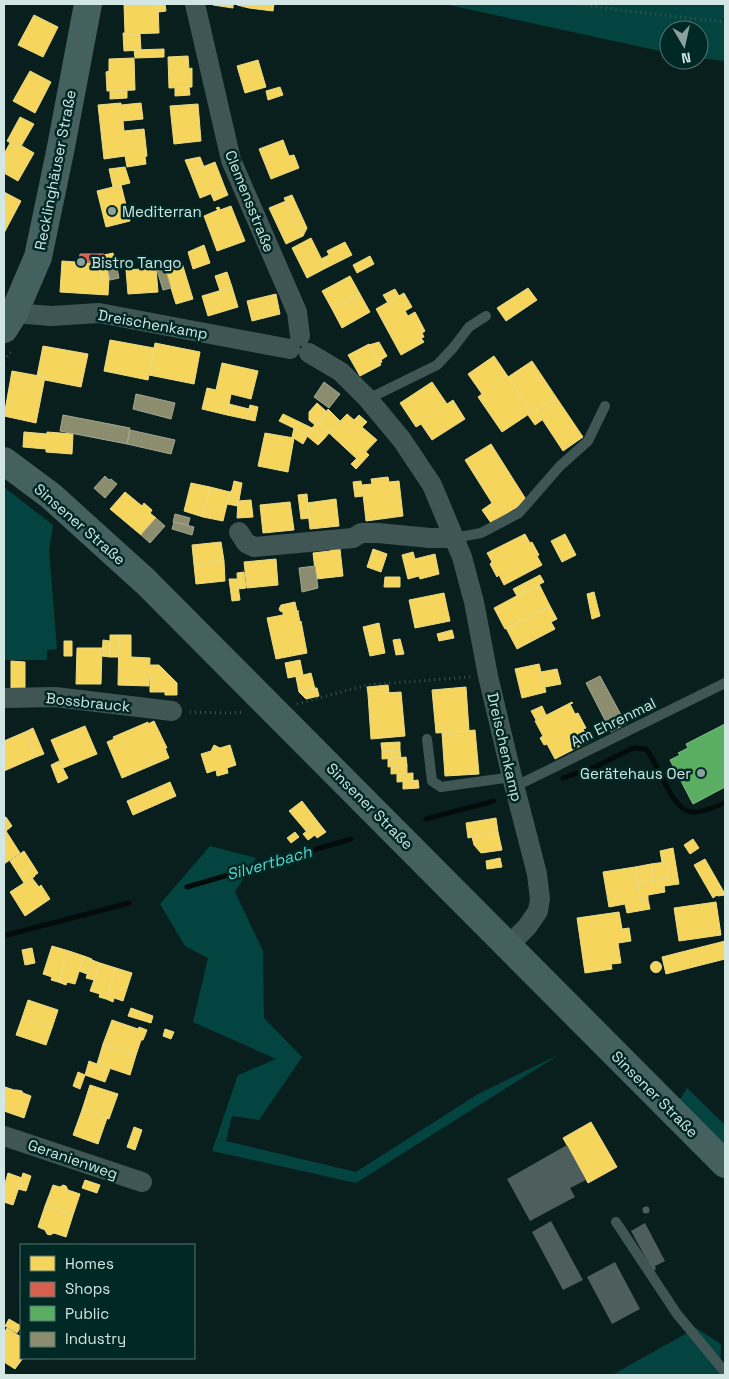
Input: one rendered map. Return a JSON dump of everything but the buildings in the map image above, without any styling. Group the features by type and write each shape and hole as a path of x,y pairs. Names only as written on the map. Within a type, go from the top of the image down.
{"main road":[{"name":"Recklinghäuser Straße","path":"9,321 38,257 88,4"},
{"name":"Sinsener Straße","path":"4,461 51,496 146,582 725,1164"}],"street":[{"name":"Clemensstraße","path":"195,4 231,160 297,312 300,346"},
{"name":"Dreischenkamp","path":"9,321 99,313 300,346 341,372 368,398 402,440 432,485 466,571 488,676 537,874 540,899 538,911 527,927 508,946"},
{"path":"239,532 246,543 254,547 353,538 361,533 454,538"},
{"name":"Bossbrauck","path":"4,698 55,697 172,711"},
{"name":"Geranienweg","path":"4,1136 142,1182"}],"lane":[{"path":"368,398 437,365 469,327 486,316"},
{"path":"454,538 481,533 519,513 560,466 588,442 605,406"},
{"name":"Am Ehrenmal","path":"427,739 432,781 441,787 513,782 725,683"},
{"path":"616,1222 677,1314 725,1372"}],"path":[{"path":"581,4 725,22"},
{"path":"172,711 228,713 275,710 367,685 488,676"}],"shaded area":[{"path":"444,4 725,4 725,61 709,59 709,20 659,20 659,51"},
{"path":"4,487 53,525 49,550 57,649 47,650 47,660 4,660"},
{"path":"210,846 256,858 235,892 263,951 264,1018 302,1057 259,1120 232,1116 226,1141 356,1172 478,1094 560,1054 356,1183 212,1151 238,1075 276,1059 193,1022 208,958 185,946 160,904"},
{"path":"687,1088 725,1125 725,1147 679,1101"},
{"path":"696,1328 721,1344 720,1375 612,1375"}],"waterway":[{"name":"Silvertbach","path":"563,778 595,767 633,748 646,749 679,805 695,812 725,803"},
{"name":"Silvertbach","path":"426,819 494,801"},
{"name":"Silvertbach","path":"187,887 351,839"},
{"name":"Silvertbach","path":"7,935 129,903"}],"place":[{"name":"Mediterran","path":"112,211"},
{"name":"Bistro Tango","path":"81,262"},
{"name":"Gerätehaus Oer","path":"701,773"}]}
